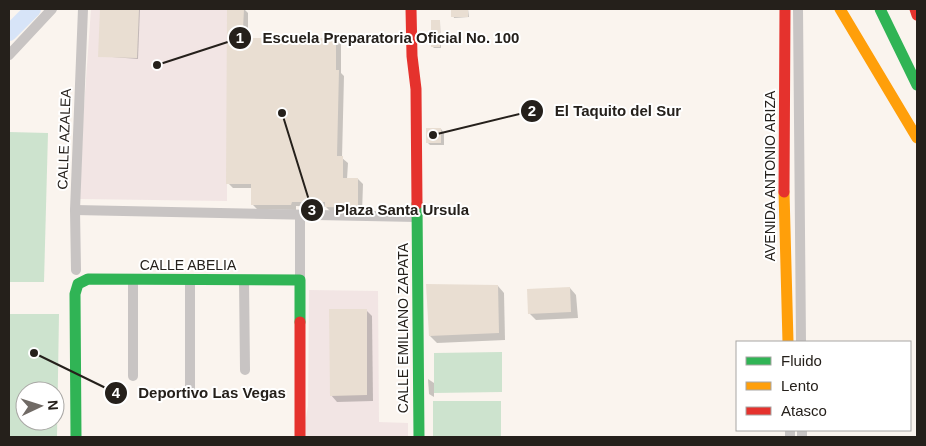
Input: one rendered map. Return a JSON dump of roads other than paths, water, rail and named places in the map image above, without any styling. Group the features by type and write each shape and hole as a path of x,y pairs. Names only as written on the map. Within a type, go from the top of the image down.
{"main road":[{"name":"CALLE EMILIANO ZAPATA","path":"411,9 412,56 416,89 419,437"},
{"name":"AVENIDA ANTONIO ARIZA","path":"785,9 784,208 788,341"},
{"path":"840,9 917,138"},
{"path":"880,9 917,85"},
{"path":"915,9 917,15"},
{"name":"CALLE ABELIA","path":"76,437 75,294 78,284 88,279 300,280"},
{"path":"300,280 300,437"}],"street":[{"path":"9,55 52,9"},
{"name":"CALLE AZALEA","path":"76,270 75,210 82,9"},
{"name":"AVENIDA ANTONIO ARIZA","path":"798,9 801,341"},
{"path":"784,208 799,210"},
{"path":"75,210 417,217"},
{"path":"300,214 300,280"},
{"path":"133,280 133,376"},
{"path":"190,280 190,394"},
{"path":"244,280 245,370"}],"waterway":[{"path":"9,33 33,9"}],"place":[{"name":"Escuela Preparatoria Oficial No. 100","path":"157,65"},
{"name":"Plaza Santa Ursula","path":"282,113"},
{"name":"El Taquito del Sur","path":"433,135"},
{"name":"Deportivo Las Vegas","path":"34,353"}]}
